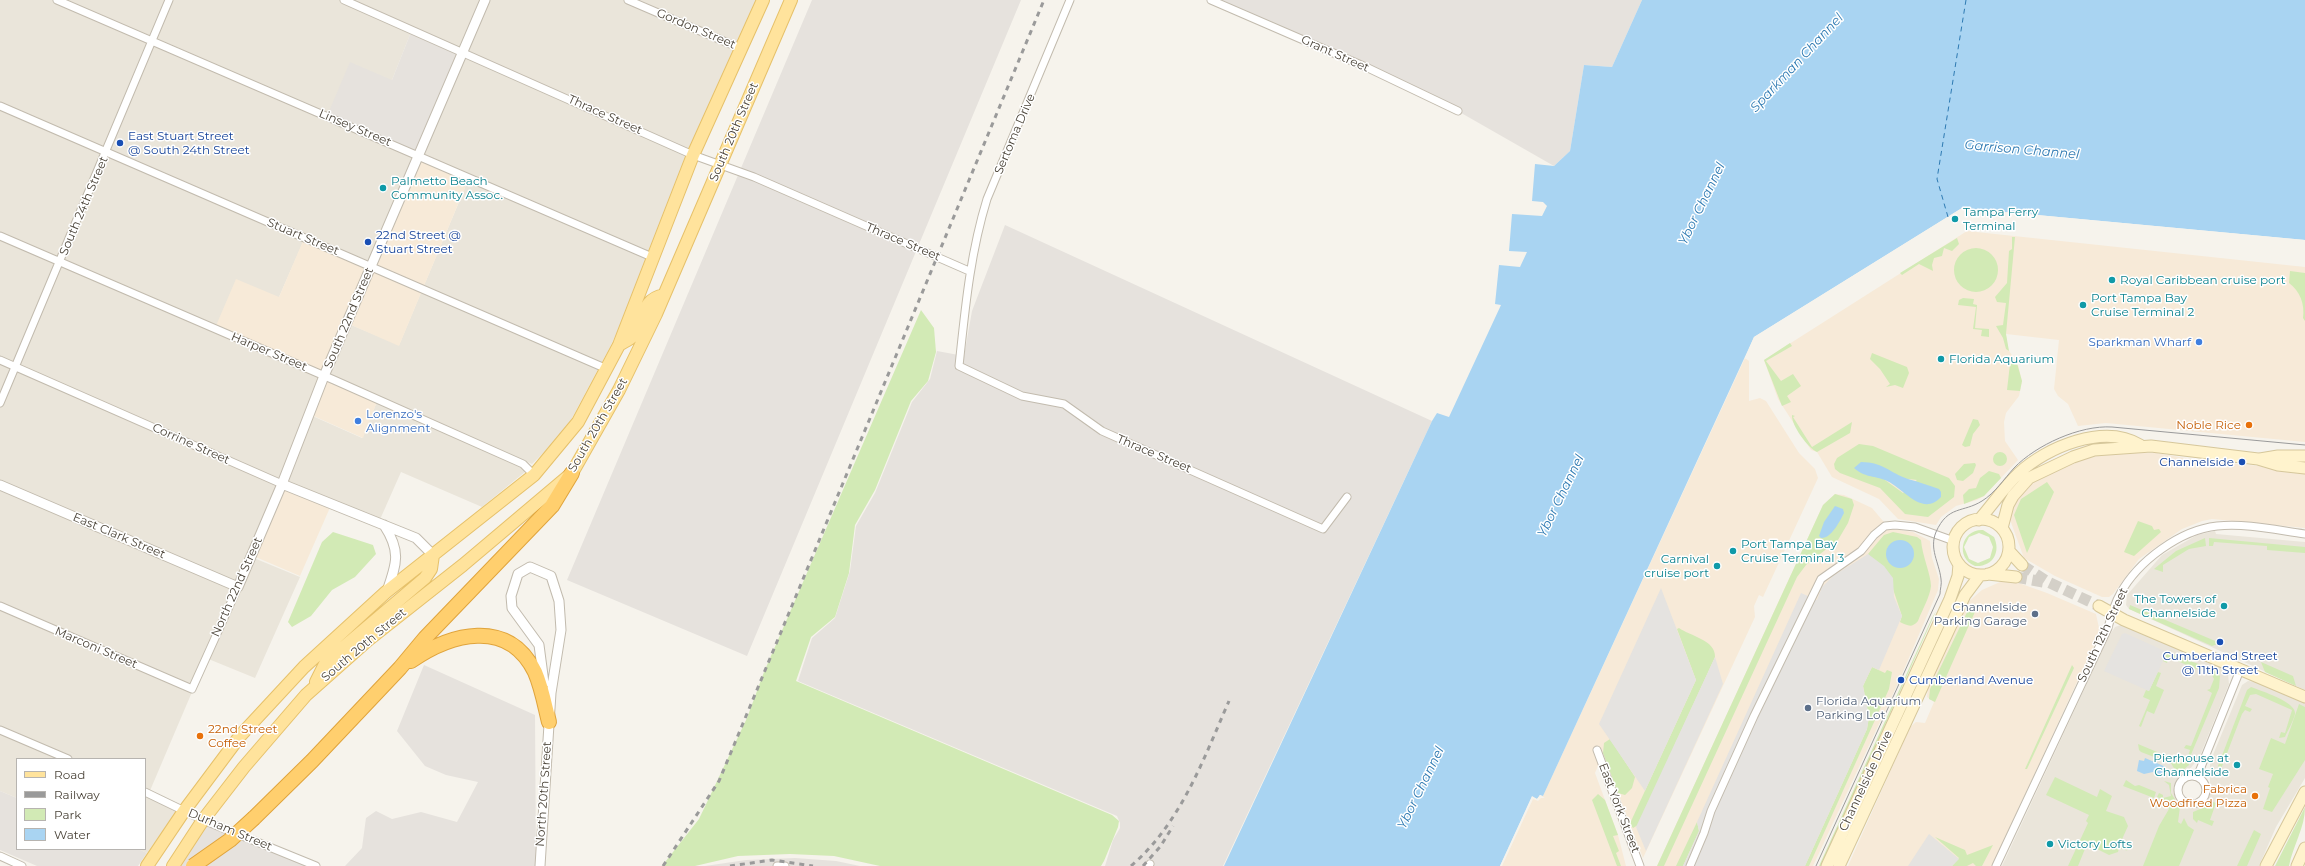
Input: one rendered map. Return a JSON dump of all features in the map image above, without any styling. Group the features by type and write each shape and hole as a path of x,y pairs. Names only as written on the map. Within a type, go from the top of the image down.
{"highway":[{"path":"193,866 230,840 254,818 400,668 425,638 552,506 572,473"},
{"path":"400,668 428,650 460,636 481,635 501,640 518,651 530,664 539,683 549,722"}],"main road":[{"name":"South 20th Street","path":"184,811 240,736 271,701 326,647 386,592 534,475 578,422 619,344 693,155 763,0"},
{"name":"South 20th Street","path":"203,820 274,730 313,689 373,635 463,566 572,473 619,390 664,295 791,0"},
{"path":"619,344 633,336 646,307 656,297 664,295"},
{"path":"1979,520 2006,486 2026,467 2069,443 2083,439 2100,437 2132,440 2142,446"},
{"path":"2002,528 2008,505 2029,478 2089,451 2142,446 2258,459 2278,465 2293,467 2305,466"},
{"path":"2258,459 2278,456 2305,456"},
{"path":"1984,575 2002,566 2009,551 2008,539 2002,528 1987,520 1979,520 1966,524 1956,534 1953,549 1959,564 1968,572 1984,575 2016,577"},
{"path":"2009,551 2022,565"},
{"path":"313,689 326,662 425,578 432,569 433,556"},
{"name":"Channelside Drive","path":"1827,866 1950,599 1958,576 1959,564"},
{"name":"Channelside Drive","path":"1839,866 1965,595 1984,575"},
{"path":"2099,606 2112,614 2305,697"},
{"path":"2266,866 2305,792"},
{"path":"147,866 184,811"},
{"path":"173,866 203,820"},
{"path":"2297,866 2305,848"}],"street":[{"name":"Linsey Street","path":"58,0 652,257"},
{"name":"South 24th Street","path":"0,403 169,0"},
{"name":"Thrace Street","path":"344,0 693,155 719,166 754,177 969,271 959,366 1022,396 1064,404 1102,431 1323,530 1347,497"},
{"name":"South 22nd Street","path":"282,484 324,376 485,0"},
{"name":"Gordon Street","path":"628,0 742,49"},
{"name":"Sertoma Drive","path":"969,271 987,199 1070,0"},
{"name":"Grant Street","path":"1211,0 1368,68 1458,111"},
{"name":"Stuart Street","path":"0,106 607,369"},
{"name":"Harper Street","path":"0,236 523,464 534,475"},
{"name":"Corrine Street","path":"0,360 282,484 416,538 433,556"},
{"name":"North 22nd Street","path":"192,689 238,588 282,484"},
{"name":"East Clark Street","path":"0,485 238,588"},
{"path":"384,525 392,538 396,552 395,567 386,592"},
{"path":"1690,866 1704,833 1711,810 1754,716 1821,579 1861,552 1874,535 1885,526 1895,525 1915,527 1954,541"},
{"name":"South 12th Street","path":"1996,866 2108,628 2121,592 2143,565 2171,544 2195,530 2206,527 2232,525 2305,534"},
{"name":"North 20th Street","path":"540,866 549,722 561,630 559,600 551,576 530,568 518,574 511,596 512,608 539,645 549,722"},
{"name":"Marconi Street","path":"0,606 192,689"},
{"path":"2197,777 2240,670"},
{"path":"0,730 66,758"},
{"name":"East York Street","path":"1597,750 1640,866"},
{"name":"Durham Street","path":"146,792 203,820 316,866"},
{"path":"0,856 22,866"},
{"path":"777,866 785,866"}],"shaded area":[{"path":"0,0 170,0 153,43 418,157 371,267 0,105"},
{"path":"171,0 762,0 653,257 419,155 411,32 392,80 327,116 154,41"},
{"path":"812,0 1021,0 747,656 567,580"},
{"path":"1214,0 1642,0 1612,67 1584,65 1570,151 1554,166 1449,106"},
{"path":"411,32 464,52 418,157 327,116 350,62 392,80"},
{"path":"0,106 304,240 279,297 215,328 61,262 16,368 0,360"},
{"path":"418,156 469,178 399,346 349,324"},
{"path":"469,178 652,257 610,347 564,433 532,464 327,376 349,324 399,345"},
{"path":"1005,225 1432,421 1223,866 1105,866 1113,840 1120,828 1120,823 1117,816 798,681 812,638 835,618 850,571 856,526 875,493 912,402 930,379 937,351 964,356 972,311"},
{"path":"1967,231 2305,267 2305,442 2106,423 2078,426 2068,404 2058,396 2054,389 2059,340 2006,334 2008,349 2018,365 2022,381 2019,396 2006,413 2004,422 2005,441 2018,460 1984,496 1977,500 1956,506 1941,517 1936,525 1898,519 1879,499 1832,477 1817,452 1811,450 1778,399 1764,360"},
{"path":"303,241 371,268 326,377 378,399 363,438 309,414 324,377 215,328 236,279 279,297"},
{"path":"60,262 323,378 308,414 362,438 378,399 490,447 531,467 482,507 401,472 378,524 17,367"},
{"path":"1745,358 1749,361 1749,401 1760,398 1766,401 1799,453 1815,469 1818,478 1763,597 1759,595 1754,606 1755,617 1643,858 1603,754 1595,773 1618,835 1626,866 1500,866 1532,796 1543,796"},
{"path":"0,362 279,482 234,586 193,689 0,606"},
{"path":"2097,453 2156,453 2203,461 2305,470 2305,528 2212,519 2202,521 2182,529 2139,559 2113,594 2109,597 2102,597 2055,576 2024,558 2009,517 2010,507 2023,489 2049,473"},
{"path":"282,483 332,503 300,576 251,555"},
{"name":"Florida Aquarium Parking Lot","path":"1835,494 1844,495 1872,508 1883,521 1893,529 1913,532 1930,541 1932,558 1939,579 1938,590 1899,681 1813,866 1657,866 1823,505"},
{"name":"The Towers of Channelside","path":"2215,531 2216,534 2305,542 2305,690 2129,609 2126,605 2127,595 2162,555 2197,535"},
{"name":"Florida Aquarium Parking Lot","path":"1868,554 1884,566 1893,578 1894,597 1902,616 1879,670 1872,667 1863,686 1869,717 1867,729 1805,866 1683,866 1699,831 1697,822 1801,593 1817,600 1822,587 1833,576"},
{"path":"249,556 300,577 255,678 206,658"},
{"path":"2013,581 2047,593 2096,614 2099,628 2096,641 1992,866 1848,866 1910,727 1916,722 1925,723 1934,702 1927,697 1928,685 1967,603 1982,590 2000,582"},
{"path":"1661,588 1696,680 1645,791 1599,724"},
{"path":"0,609 192,692 149,793 180,807 147,853 140,850 146,850 146,758 16,758 16,798 0,791"},
{"path":"2124,624 2221,666 2228,674 2229,684 2199,758 2189,770 2181,775 2175,784 2176,797 2185,806 2198,806 2210,796 2210,762 2242,685 2248,681 2257,682 2305,703 2305,778 2276,827 2259,866 2002,866 2109,636 2115,627"},
{"path":"2125,633 2167,652 2149,691 2104,671 2122,634"},
{"path":"1715,657 1723,684 1646,851 1636,827"},
{"path":"424,665 535,715 536,866 345,866 362,848 366,818 376,811 392,819 421,812 457,822 478,782 446,775 425,766 397,731"},
{"path":"0,791 16,798 16,850 140,850 147,853 138,866 37,866 0,850"},
{"path":"208,818 315,866 178,866"},
{"path":"1929,834 1959,859 1952,866 1908,866"},
{"path":"795,858 836,861 860,866 705,866 746,860"}],"green space":[{"path":"2012,237 2015,237 2006,334 2009,351 2006,349 2003,338 1996,326 2003,325 2006,303 1997,302 1995,297 2007,283 2009,251 2012,249"},
{"path":"1957,238 1959,244 1952,251 1944,248 1942,256 1934,258 1932,265 1933,271 1919,264 1902,275 1900,273"},
{"path":"1976,248 1988,252 1994,258 1998,270 1994,282 1988,288 1976,292 1964,288 1958,282 1954,270 1958,258 1964,252"},
{"path":"2290,271 2305,273 2305,321 2303,318 2301,298 2293,286 2289,283"},
{"path":"1963,298 1974,299 1973,304 1977,305 1975,328 1989,329 1989,337 1981,336 1982,330 1973,329 1976,307 1958,305 1959,300"},
{"path":"921,310 934,328 936,352 928,381 911,401 875,490 855,525 849,573 835,617 811,637 796,681 1112,815 1119,821 1118,827 1104,861 1101,866 880,866 834,856 790,854 738,856 695,866 662,866 699,819 747,718 764,672"},
{"path":"1790,343 1792,346 1766,361 1781,381 1793,374 1801,386 1787,396 1791,402 1782,406 1764,360"},
{"path":"1872,353 1907,367 1909,373 1903,388 1895,385 1886,387 1890,384 1880,369 1870,359"},
{"path":"2017,363 2022,381 2020,391 2007,390 2010,364"},
{"path":"1792,415 1795,416 1793,417 1812,447 1852,422 1850,433 1817,452 1809,446 1801,436 1794,424"},
{"path":"1973,419 1978,420 1980,425 1973,434 1970,446 1965,447 1962,445"},
{"path":"1859,444 1873,446 1949,478 1955,486 1954,497 1928,517 1905,514 1880,488 1840,473 1835,469 1834,464 1837,458","holes":["1909,479 1917,480 1903,493 1885,480"]},
{"path":"1997,452 2003,452 2007,456 2007,462 2003,466 1997,466 1993,462 1993,456"},
{"path":"1975,463 1976,465 1973,473 1963,481 1957,480 1955,474 1964,464"},
{"path":"1989,471 1999,474 2001,478 1984,496 1964,504 1963,495 1969,489 1976,488 1980,478"},
{"path":"2047,482 2054,492 2027,553 2014,515 2021,499"},
{"path":"1835,494 1852,499 1854,505 1848,523 1838,540 1806,565 1797,577 1664,866 1657,866 1823,505"},
{"path":"2138,521 2152,526 2154,530 2159,529 2161,532 2134,556 2124,552"},
{"path":"1983,530 1994,537 1997,548 1994,558 1987,564 1981,566 1975,566 1969,562 1963,551 1963,545 1966,539 1970,534","holes":["1979,533 1989,537 1993,547 1990,558 1978,563 1969,559 1964,547 1969,537"]},
{"path":"333,532 373,545 376,554 355,577 332,590 311,616 292,627 288,622 322,542"},
{"path":"1893,532 1917,537 1921,540 1930,576 1931,586 1928,599 1918,621 1912,625 1900,622 1902,616 1892,586 1868,554 1884,535"},
{"path":"2205,538 2206,546 2189,549 2163,565 2163,572 2154,569 2176,551"},
{"path":"2209,538 2305,547 2305,553 2267,550 2267,546 2214,542 2213,546 2209,546"},
{"path":"1971,604 1978,605 1935,702 1929,699 1930,689"},
{"path":"2130,605 2220,643 2212,646 2129,609"},
{"path":"1936,611 1822,866 1819,866 1932,618"},
{"path":"1679,628 1707,642 1714,651 1715,657 1638,825 1633,828 1630,824 1632,819 1696,680 1677,629"},
{"path":"2167,652 2214,670 2220,676 2219,688 2190,757 2189,765 2176,776 2173,773 2175,770 2171,763 2173,758 2181,763 2187,759 2190,750 2184,748 2186,745 2191,746 2212,693 2207,690 2210,689 2214,679 2211,673 2193,668 2169,657 2167,663 2163,661"},
{"path":"2261,662 2293,676 2296,686 2265,672"},
{"path":"2072,665 2074,668 2027,769 2025,769"},
{"path":"1872,667 1885,673 1887,670 1892,672 1889,689 1809,866 1805,866 1867,729 1869,717 1863,686"},
{"path":"2158,672 2161,673 2156,686 2164,690 2154,714 2147,711 2141,727 2139,726 2150,700 2143,697 2146,690 2149,691"},
{"path":"2251,687 2270,694 2290,705 2295,714 2292,723 2285,737 2279,738 2281,732 2285,733 2292,710 2256,694 2250,695 2245,706 2252,709 2250,712 2245,710 2242,714 2221,769 2218,766 2247,690"},
{"path":"2299,704 2305,707 2305,760 2272,812 2263,809 2270,788 2268,787 2273,774 2259,769 2271,738 2285,744"},
{"path":"1610,739 1635,777 1632,788 1625,795 1618,793 1603,753 1604,743"},
{"path":"2138,744 2169,757 2167,762 2141,752"},
{"path":"2055,777 2097,797 2100,789 2112,796 2106,811 2124,817 2128,826 2119,846 2128,851 2119,848 2118,852 2109,855 2087,844 2078,866 2068,866 2088,823 2086,821 2089,815 2046,795"},
{"path":"2126,780 2135,786 2139,785 2156,792 2154,798 2123,786"},
{"path":"2164,781 2171,783 2171,793 2180,807 2178,822 2181,824 2184,818 2188,826 2194,830 2179,866 2143,866 2159,826 2169,809 2166,801 2157,797 2159,793 2163,795 2163,798 2171,796 2169,785"},
{"path":"1598,794 1605,800 1618,835 1613,836 1619,851 1616,853 1621,866 1617,866 1592,800"},
{"path":"2210,801 2216,803 2210,820 2214,821 2212,826 2198,820 2197,823 2193,819 2193,812 2205,807"},
{"path":"2305,807 2303,822 2289,866 2275,866"},
{"path":"1697,822 1699,831 1683,866 1676,866"},
{"path":"2254,830 2261,834 2247,866 2237,866"},
{"path":"1935,837 1965,850 1967,855 1993,845 1982,866 1976,866 1973,863 1967,866 1952,866 1959,858"}],"water":[{"path":"1642,0 2305,0 2305,240 1962,208 1754,337 1543,796 1540,795 1537,799 1532,797 1500,866 1224,866 1432,421 1437,413 1449,417 1501,305 1495,304 1499,265 1520,267 1527,252 1509,251 1512,214 1542,216 1547,206 1543,202 1532,201 1535,164 1554,166 1570,151 1584,65 1612,67"},
{"path":"1861,462 1869,462 1881,466 1902,477 1939,489 1941,492 1941,497 1934,503 1920,503 1885,480 1866,475 1854,468"},
{"path":"1835,506 1843,509 1844,513 1832,533 1825,538 1821,538 1819,536 1824,522"},
{"path":"1900,540 1910,544 1914,554 1910,564 1900,568 1890,564 1886,554 1890,544"},
{"path":"2145,758 2166,767 2160,777 2153,772 2144,774 2137,771 2139,760 2144,761"}],"pier":[{"path":"1962,208 2305,240 2305,242 1963,210 1756,338 1746,359 1745,358 1754,337"},
{"path":"1540,795 1545,798 1541,798 1538,801 1533,799 1502,866 1500,866 1532,796 1537,799"}],"ferry route":[{"path":"1948,217 1937,179 1966,0"}],"tunnel":[{"path":"2022,565 2048,582 2099,606"},
{"path":"2016,577 2043,582"}],"tram line":[{"path":"1816,866 1940,594 1941,581 1934,550 1934,538 1941,523 1946,517 1951,513 1975,505 1987,498 2014,468 2046,444 2086,429 2112,427 2305,445"}],"railway":[{"path":"663,866 719,781 1044,0"},
{"path":"1131,866 1164,830 1189,790 1229,701"},
{"path":"1143,866 1160,847 1173,826"},
{"path":"730,866 772,860 813,866"}],"place":[{"name":"East Stuart Street @ South 24th Street","path":"120,143"},
{"name":"Palmetto Beach Community Assoc.","path":"383,188"},
{"name":"Tampa Ferry Terminal","path":"1955,219"},
{"name":"22nd Street @ Stuart Street","path":"368,242"},
{"name":"Royal Caribbean cruise port","path":"2112,280"},
{"name":"Port Tampa Bay Cruise Terminal 2","path":"2083,305"},
{"name":"Sparkman Wharf","path":"2199,342"},
{"name":"Florida Aquarium","path":"1941,359"},
{"name":"Lorenzo's Alignment","path":"358,421"},
{"name":"Noble Rice","path":"2249,425"},
{"name":"Channelside","path":"2242,462"},
{"name":"Port Tampa Bay Cruise Terminal 3","path":"1733,551"},
{"name":"Carnival cruise port","path":"1717,566"},
{"name":"The Towers of Channelside","path":"2224,606"},
{"name":"Channelside Parking Garage","path":"2035,614"},
{"name":"Cumberland Street @ 11th Street","path":"2220,642"},
{"name":"Cumberland Avenue","path":"1901,680"},
{"name":"Florida Aquarium Parking Lot","path":"1808,708"},
{"name":"22nd Street Coffee","path":"200,736"},
{"name":"Pierhouse at Channelside","path":"2237,765"},
{"name":"Fabrica Woodfired Pizza","path":"2255,796"},
{"name":"Victory Lofts","path":"2050,844"}],"water label":[{"name":"Sparkman Channel","path":"1797,63"},
{"name":"Garrison Channel","path":"2022,150"},
{"name":"Ybor Channel","path":"1702,204"},
{"name":"Ybor Channel","path":"1561,496"},
{"name":"Ybor Channel","path":"1421,788"}]}
